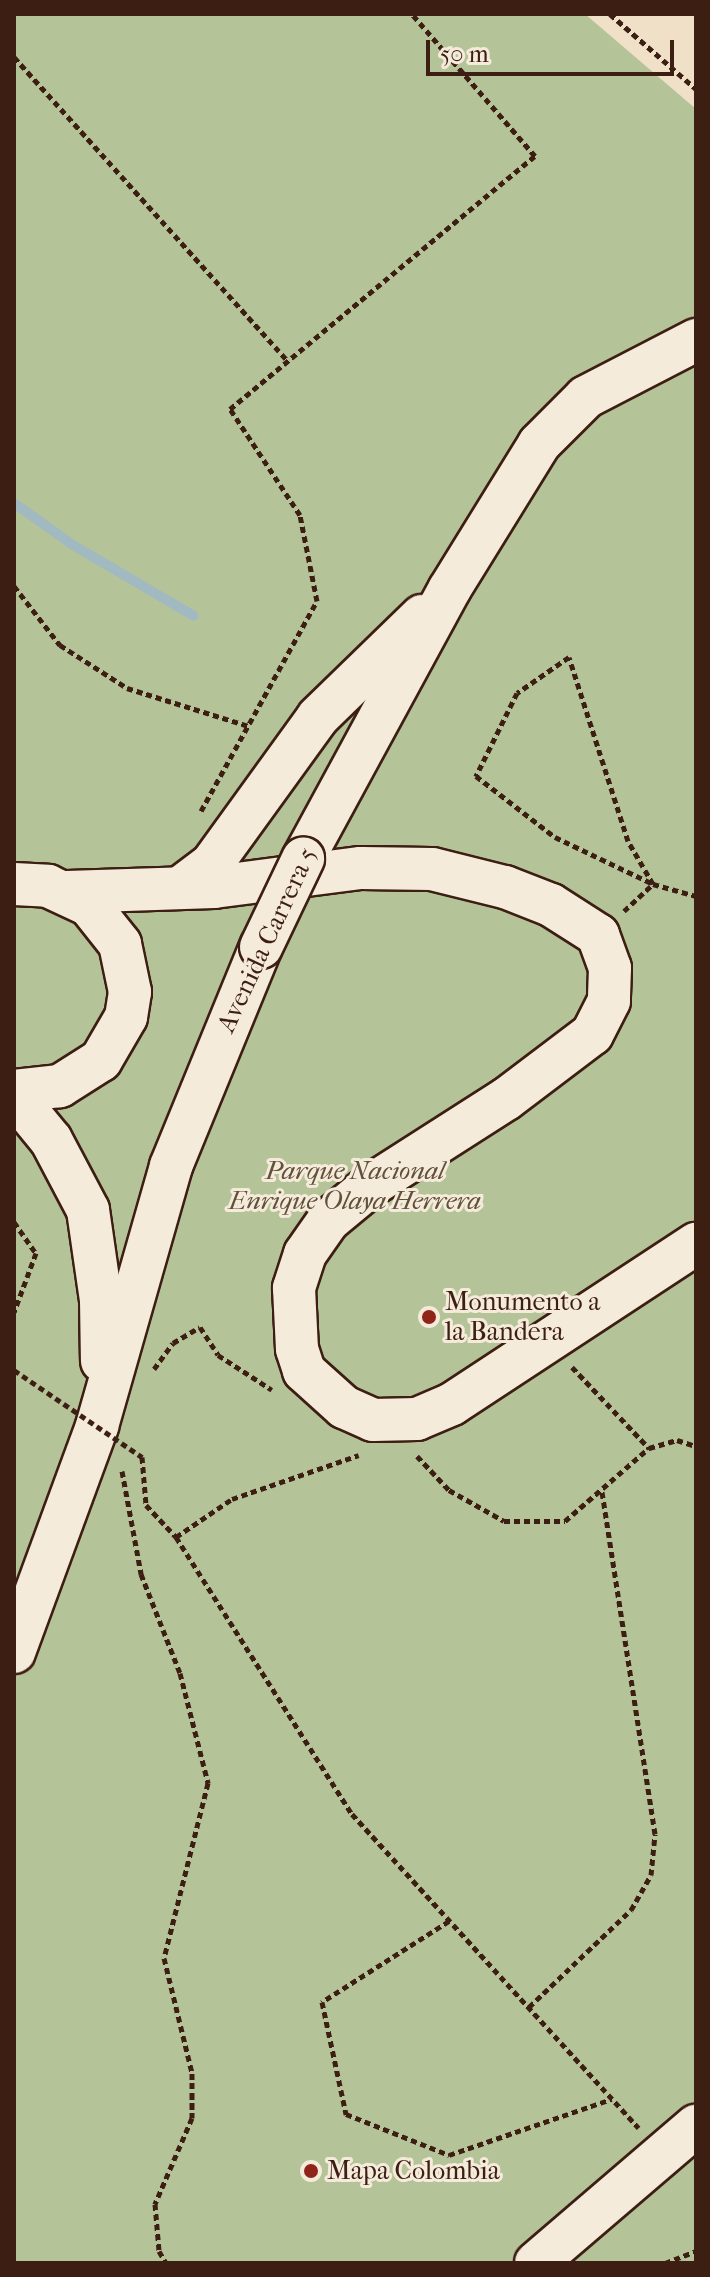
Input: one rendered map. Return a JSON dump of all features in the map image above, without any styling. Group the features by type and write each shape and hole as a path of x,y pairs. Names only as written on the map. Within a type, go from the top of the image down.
{"street":[{"name":"Avenida Carrera 5","path":"14,1652 113,1437 171,1166 261,947 303,859 449,590 509,489 562,416 621,376 696,340"},
{"path":"180,888 211,865 327,707 449,590"},
{"path":"14,852 43,887 89,905 120,944 130,992 126,1017 116,1040 82,1076 35,1092 14,1093"},
{"path":"43,887 180,888 361,868 432,869 505,887 551,905 598,935 610,968 609,1001 592,1034 506,1099 370,1186 328,1221 305,1254 294,1288 297,1349 304,1371 369,1437 452,1404 696,1244"},
{"path":"14,1093 51,1140 88,1210 113,1437"},
{"path":"536,2263 696,2126"}],"path":[{"path":"195,821 317,601 300,515 230,409 535,156 412,14"},
{"path":"610,14 696,89"},
{"path":"14,57 288,361"},
{"path":"14,586 60,645 127,688 248,726"},
{"path":"653,884 628,841 569,657 517,693 476,776 555,837 653,884 696,896"},
{"path":"14,1222 36,1253 14,1312"},
{"path":"146,1381 173,1343 200,1327 218,1355 266,1388 303,1399 304,1371"},
{"path":"547,1341 649,1448"},
{"path":"14,1370 142,1457 146,1505 176,1537 352,1814 664,2156"},
{"path":"176,1537 232,1499 369,1437 405,1442 449,1490 504,1521 565,1521 649,1448 677,1440 696,1446"},
{"path":"121,1465 141,1574 180,1673 208,1783 164,1958 192,2073 192,2118 155,2204 159,2251 166,2263"},
{"path":"529,2007 631,1910 651,1875 655,1834 602,1491"},
{"path":"449,1921 322,2002 346,2114 449,2155 612,2099"},
{"path":"665,2263 696,2251"}],"green space":[{"name":"Parque Nacional Enrique Olaya Herrera","path":"14,14 585,14 696,109 696,2263 14,2263"}],"waterway":[{"path":"14,503 73,545 194,616"}],"place":[{"name":"Monumento a la Bandera","path":"429,1317"},
{"name":"Mapa Colombia","path":"311,2171"}]}
